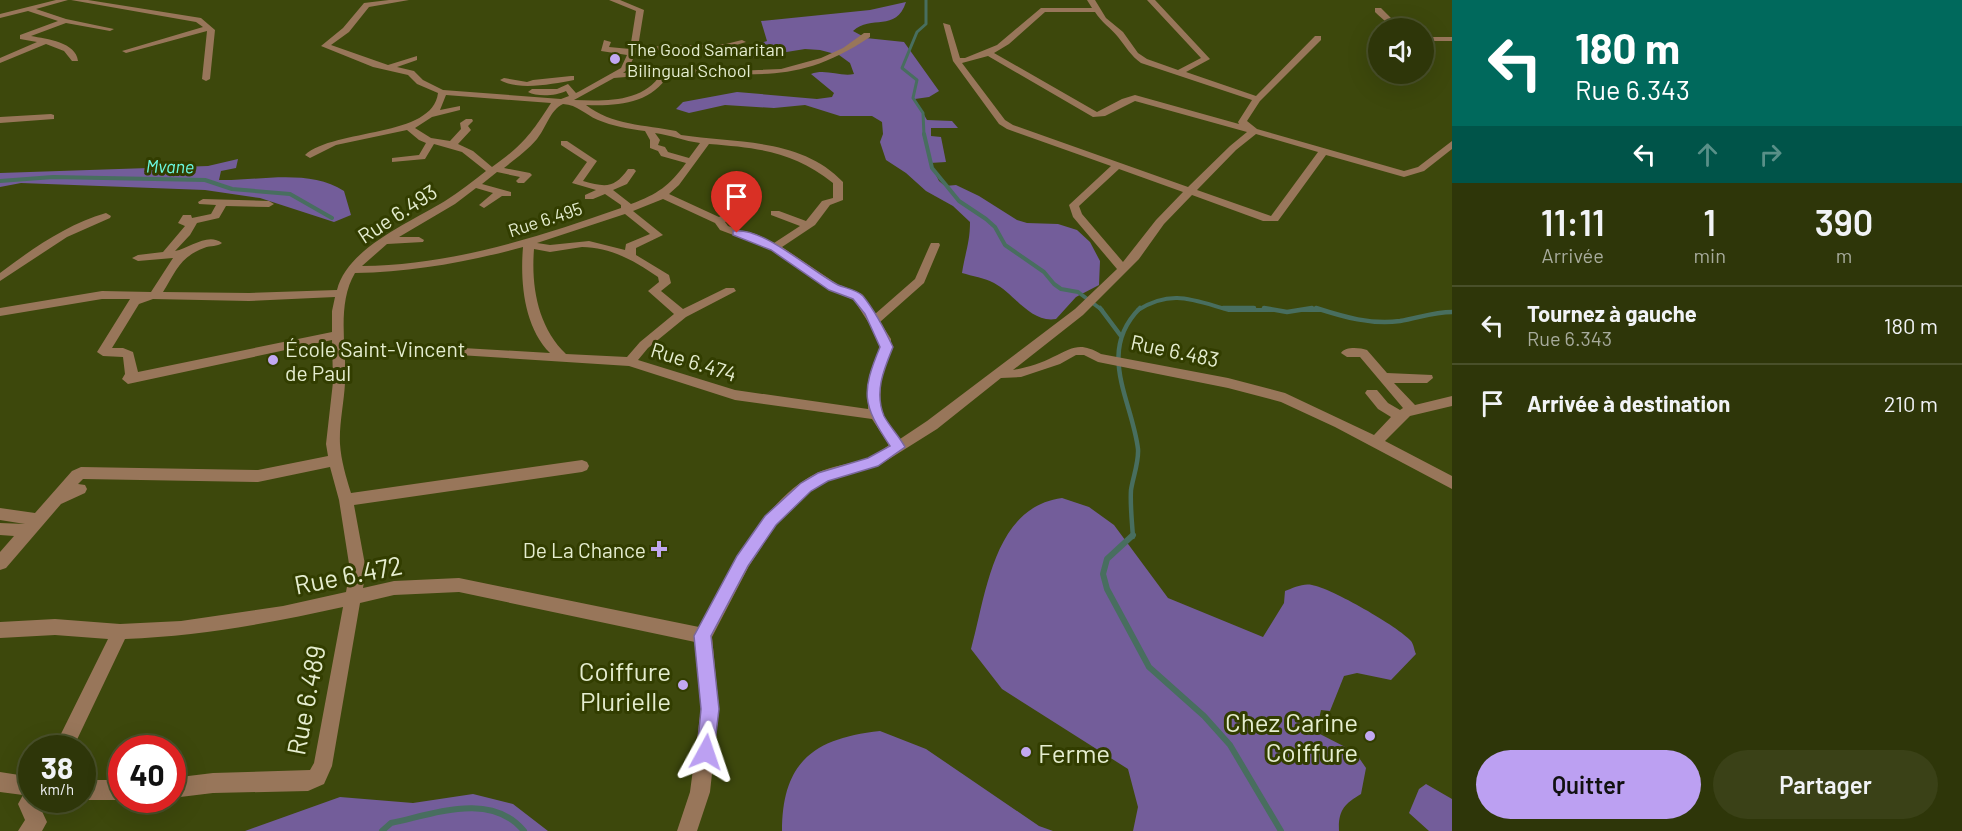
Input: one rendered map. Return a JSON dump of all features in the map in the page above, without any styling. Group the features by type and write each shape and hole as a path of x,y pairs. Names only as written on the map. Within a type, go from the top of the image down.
{"street":[{"path":"0,16 64,0"},
{"path":"75,0 88,4 186,16 198,20 209,28"},
{"path":"405,0 367,5 346,30 325,46 389,68 411,73 420,82 442,92 508,96 558,103 618,100 645,94 659,86 666,72"},
{"path":"577,101 624,69 629,61 640,10 613,0"},
{"path":"1091,0 1135,55 1152,65 1257,99"},
{"path":"1151,0 1206,59 1178,73"},
{"path":"28,9 65,21 110,29"},
{"path":"957,62 976,60 989,53 1044,10 1097,10"},
{"path":"1378,10 1386,18"},
{"path":"65,21 23,36 69,49 75,59"},
{"path":"945,25 957,62 1002,122 1010,128 1271,220 1324,151"},
{"path":"126,51 209,28"},
{"path":"206,79 209,28"},
{"path":"612,76 666,72 737,74 791,70 827,59 851,47 867,35"},
{"path":"1254,131 1242,122 1257,99 1318,38"},
{"path":"1434,39 1452,39"},
{"path":"0,61 44,42"},
{"path":"607,42 604,49 632,51 726,46 742,42"},
{"path":"989,53 1096,115 1104,114 1136,98 1404,174 1421,168 1452,144"},
{"path":"378,69 389,68 414,58"},
{"path":"539,73 550,75 552,80"},
{"path":"504,80 528,85 533,82 571,78"},
{"path":"528,85 527,91 536,92 558,92 568,87 577,101 601,117 649,131 664,131 676,134 678,137 705,143 746,144 814,164 838,182 838,200 826,203 820,217 775,247"},
{"path":"431,114 443,97 442,92"},
{"name":"Rue 6.493","path":"353,596 358,570 333,436 339,382 337,335 341,293 351,270 387,241 475,185 520,151 535,136 550,109 558,103"},
{"path":"310,155 333,143 409,127 431,114 457,108"},
{"path":"0,120 51,117"},
{"path":"453,145 455,139 466,130 463,125 469,121"},
{"path":"409,127 421,139 453,145 474,155 494,170 527,176 520,181"},
{"path":"649,131 655,140 653,146 662,150 665,159 692,162"},
{"path":"999,374 1079,312 1123,269 1160,222 1233,148 1254,131"},
{"path":"395,160 422,157 432,142 444,135"},
{"path":"746,144 748,141 760,138"},
{"name":"Rue 6.495","path":"351,270 386,271 421,267 529,243 626,210 622,200 606,190 577,183 592,161 564,143"},
{"path":"626,210 652,202 662,195 676,183 705,143"},
{"path":"1117,166 1074,205 1077,215 1123,269"},
{"path":"589,197 624,182 631,171"},
{"path":"719,221 751,205 718,188 735,181"},
{"path":"475,185 503,194 484,205"},
{"path":"662,195 719,221 724,228 775,247 833,287 858,297 874,321 886,347 873,385 876,415 898,447"},
{"path":"203,202 269,204"},
{"path":"167,254 186,233 189,220 215,216 223,203"},
{"path":"626,210 658,235 630,246 631,256"},
{"path":"775,213 807,225"},
{"path":"0,278 46,243 76,226 106,216"},
{"path":"387,241 419,240"},
{"path":"138,258 182,254 206,243 217,243"},
{"path":"529,243 526,267 535,312 546,340 562,357"},
{"name":"Rue 6.474","path":"529,243 534,248 561,249 588,244 631,256 663,274 665,283 654,291 682,314 644,345 630,362 735,395 876,415"},
{"path":"874,321 920,281 935,245"},
{"path":"182,254 155,295 136,299 103,352 106,354 123,352 129,355 132,376 128,379 337,335"},
{"path":"682,314 730,291"},
{"path":"0,312 74,296 249,297 341,293"},
{"name":"Rue 6.483","path":"703,636 743,561 771,521 790,501 824,477 873,462 898,447 932,425 999,374 1016,374 1056,361 1074,351 1083,350 1098,358 1285,392 1452,483"},
{"path":"463,352 630,362"},
{"path":"1347,353 1363,353 1385,378 1396,395 1413,410"},
{"path":"1385,378 1427,378"},
{"path":"1372,393 1383,406 1400,417"},
{"path":"1376,441 1400,417 1413,410 1450,404"},
{"path":"0,563 81,473 258,476 336,460"},
{"path":"346,500 582,466"},
{"path":"56,500 80,489"},
{"path":"0,514 33,525"},
{"path":"0,529 33,525"},
{"name":"Rue 6.472","path":"0,630 55,627 120,632 181,629 282,614 394,588 459,585 703,636"},
{"name":"Rue 6.489","path":"186,786 213,783 308,781 316,777 323,766 353,596"},
{"path":"69,735 120,632"},
{"path":"687,831 700,792 710,709 703,636"},
{"path":"0,782 18,785"},
{"path":"28,831 37,822 32,813"}],"shaded area":[{"path":"906,2 896,17 860,26 853,31 866,38 904,42 939,91 929,97 915,99 927,120 952,121 958,128 931,128 931,136 941,137 946,162 930,163 939,181 945,186 956,185 979,196 1017,220 1027,223 1058,224 1077,230 1090,242 1100,261 1099,285 1076,297 1056,319 1038,317 994,283 962,273 970,222 953,206 926,191 906,173 886,160 880,142 883,134 882,122 872,116 840,116 805,105 774,108 725,105 689,113 676,109 683,102 737,92 817,99 832,97 834,93 811,74 822,72 854,74 850,63 839,55 805,49 750,58 733,52 767,41 761,21 870,10"},
{"path":"238,159 236,168 221,171 219,180 283,177 315,180 344,191 351,215 334,222 260,198 205,190 21,183 0,187 0,173 208,166"},
{"path":"1062,498 1089,507 1114,525 1168,598 1263,637 1284,603 1285,591 1309,585 1334,593 1364,609 1411,641 1416,654 1391,680 1357,673 1344,676 1330,711 1321,710 1316,732 1355,752 1366,768 1361,794 1343,809 1339,831 1133,831 1138,807 1128,769 1002,689 971,649 988,580 1007,536 1021,518 1039,505"},
{"path":"880,731 926,749 1039,826 1053,831 782,831 788,787 796,770 807,757 820,747 837,740"},
{"path":"1426,784 1452,799 1452,831 1429,831 1409,813 1419,789"},
{"path":"473,794 513,804 548,831 245,831 340,797 413,803"}],"waterway":[{"path":"924,135 923,113 913,98 917,80 902,68 917,32 926,24 926,0"},
{"path":"924,134 932,168 959,201 986,219 995,227 1005,245 1044,272 1054,284 1061,289 1078,292 1101,309"},
{"name":"Mvane","path":"0,181 53,177 205,180 232,189 290,194 332,218"},
{"path":"1139,310 1162,300 1183,298 1229,310"},
{"path":"1223,308 1254,308"},
{"path":"1264,308 1287,312 1312,308"},
{"path":"1316,308 1347,317 1379,322 1400,321 1452,312"},
{"path":"1101,309 1121,336"},
{"path":"1133,535 1131,490 1138,449 1120,377 1118,359 1120,342 1127,325 1139,310"},
{"path":"1230,310 1274,310"},
{"path":"1301,310 1321,310"},
{"path":"1133,535 1107,559 1103,574 1107,589 1149,667 1204,716 1230,745 1281,831"},
{"path":"382,831 391,823 461,809 495,812 511,819 524,831"}],"place":[{"name":"The Good Samaritan Bilingual School","path":"615,59"},
{"name":"École Saint-Vincent de Paul","path":"273,360"},
{"name":"De La Chance","path":"659,549"},
{"name":"Coiffure Plurielle","path":"683,685"},
{"name":"Chez Carine Coiffure","path":"1370,736"},
{"name":"Ferme","path":"1026,752"}],"route":[{"path":"706,752 710,709 703,636 743,561 771,521 806,487 824,477 873,462 898,447 876,415 873,403 875,376 886,347 885,339 870,312 861,304 858,297 833,287 775,247 737,233"}]}
